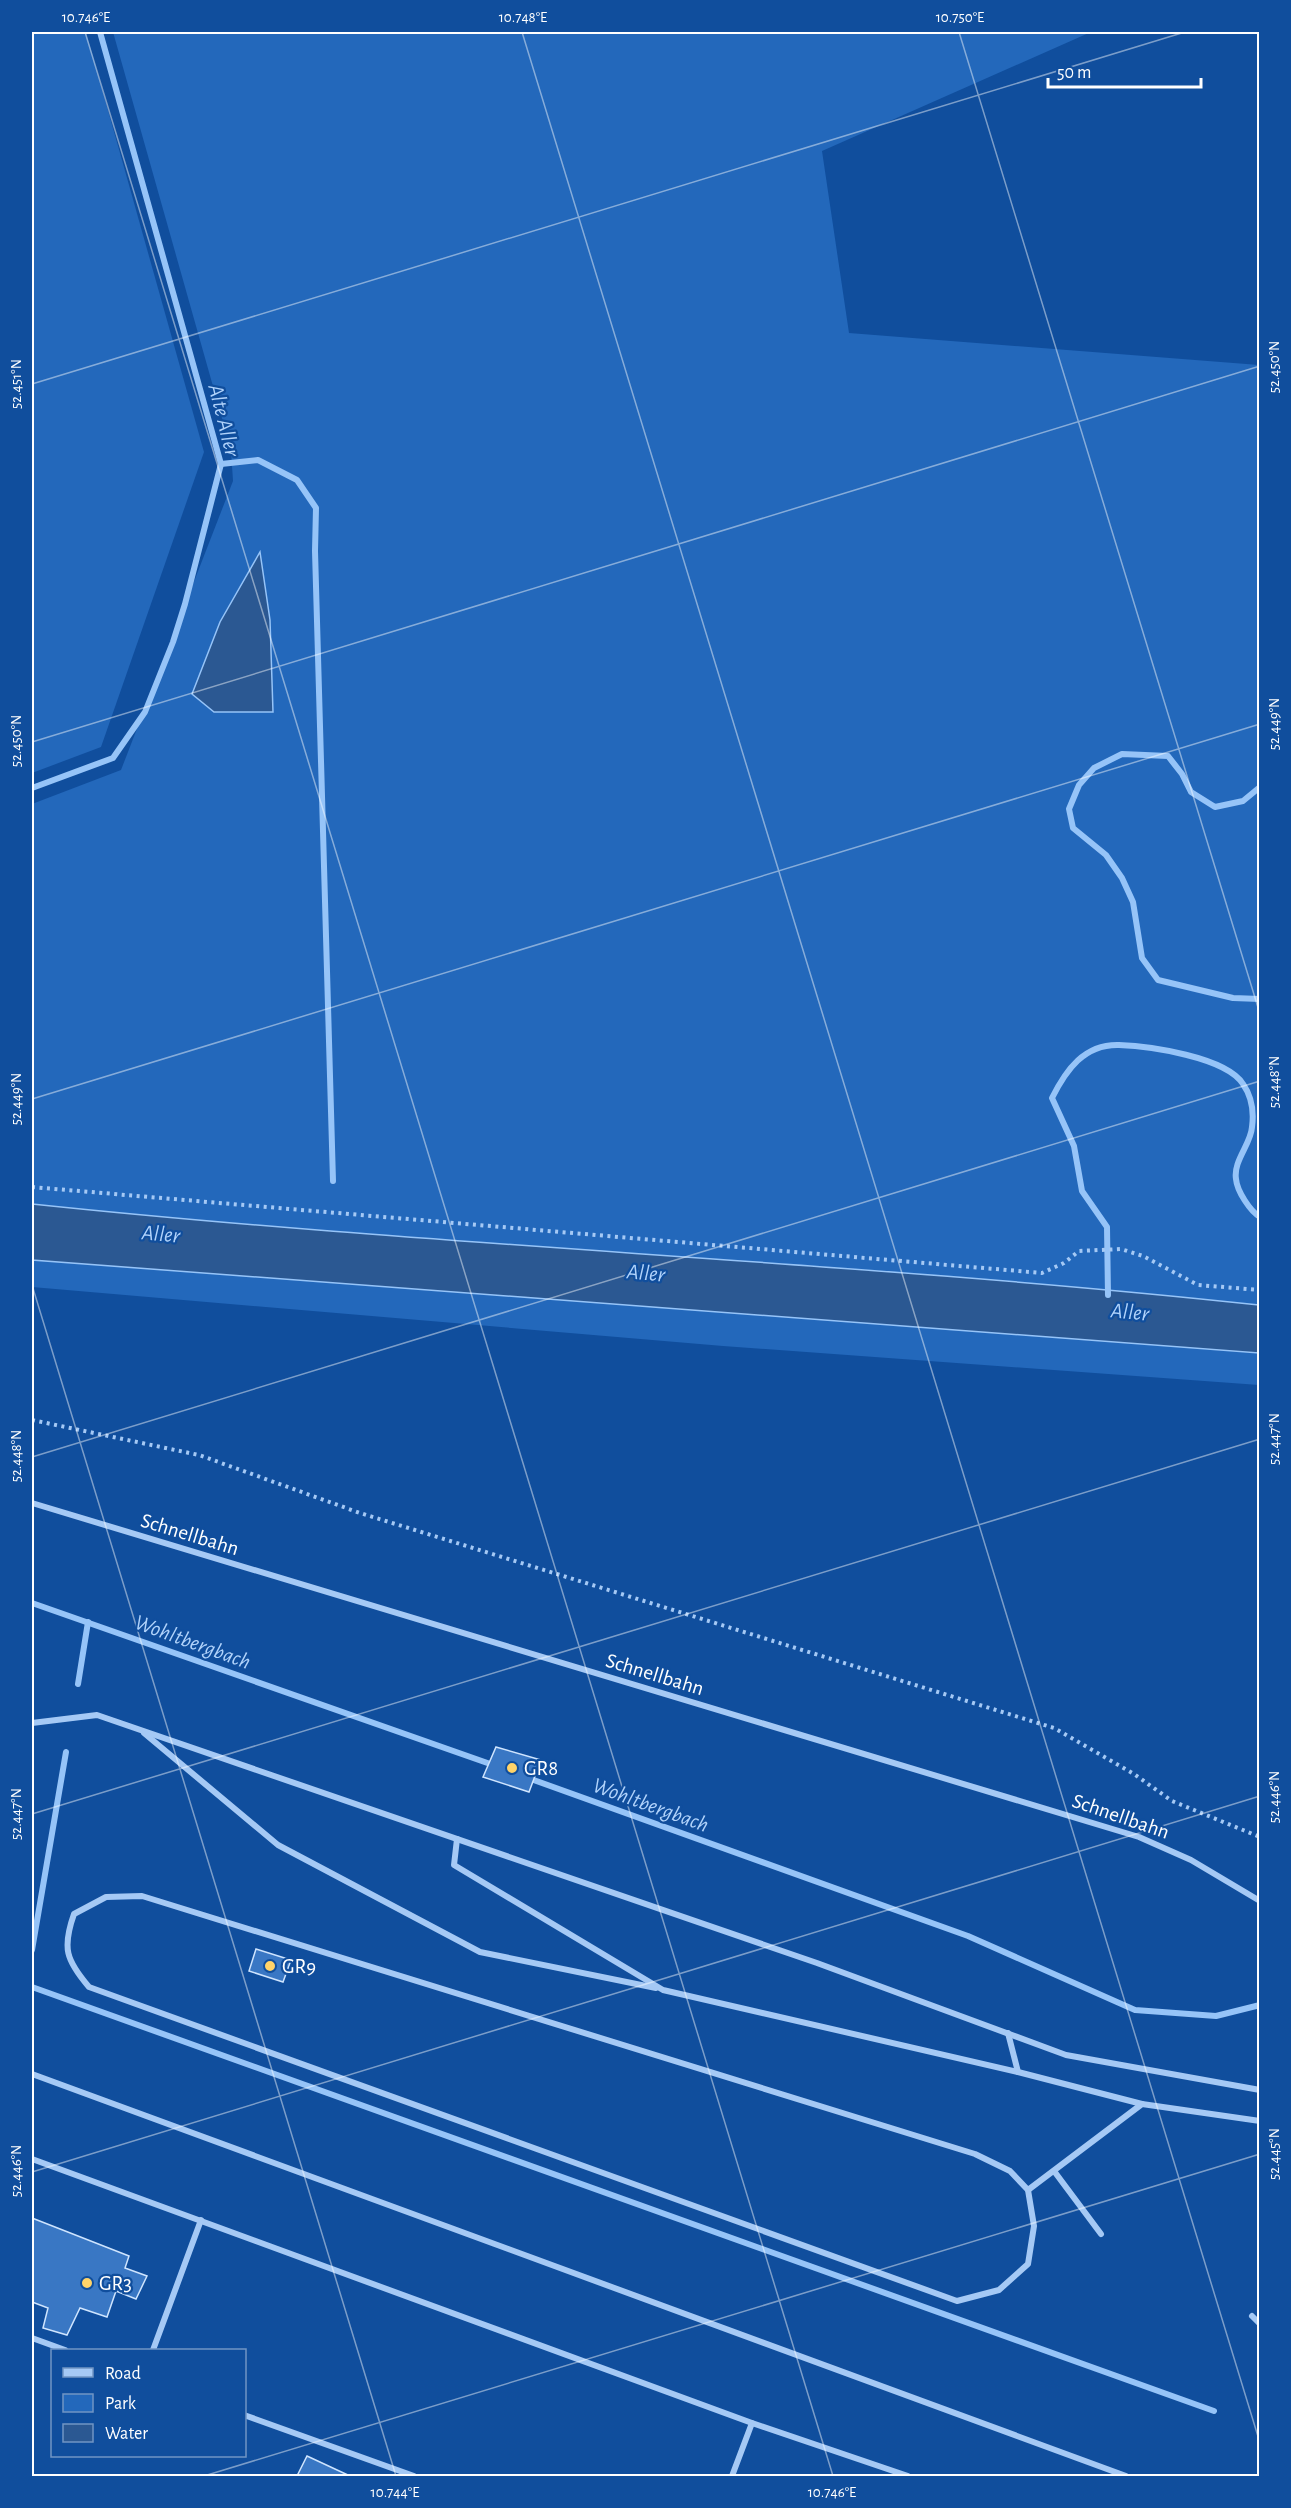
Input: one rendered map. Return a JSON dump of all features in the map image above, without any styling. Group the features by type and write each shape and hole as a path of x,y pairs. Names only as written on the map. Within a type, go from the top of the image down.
{"street":[{"name":"Schnellbahn","path":"32,1503 1139,1837 1191,1860 1260,1901"},
{"path":"32,1723 96,1715 817,1963 1066,2055 1260,2090"},
{"path":"141,1730 278,1845 480,1952 663,1990 1018,2072 1142,2104 1260,2121"},
{"path":"458,1839 454,1865 663,1990"},
{"path":"142,1896 975,2154 1010,2171 1028,2190 1034,2226 1028,2264 999,2290 957,2301 110,1997 89,1988 74,1970 65,1940 74,1914 106,1897 142,1896"},
{"path":"1008,2033 1018,2072"},
{"path":"32,2074 1125,2476"},
{"path":"1028,2190 1142,2104"},
{"path":"32,2158 752,2423 908,2476"},
{"path":"1054,2171 1101,2234"},
{"path":"153,2349 201,2220"},
{"path":"1252,2316 1260,2324"},
{"path":"32,2338 62,2349"},
{"path":"246,2416 414,2476"},
{"path":"732,2476 752,2423"}],"path":[{"path":"32,1187 1042,1273 1064,1263 1079,1251 1121,1249 1143,1256 1198,1285 1260,1290"},
{"path":"32,1420 200,1455 360,1513 1054,1728 1134,1774 1172,1801 1260,1837"}],"green space":[{"path":"32,32 86,32 204,452 101,747 32,773"},
{"path":"113,32 1091,32 822,151 849,333 1259,365 1259,1385 723,1346 32,1287 32,804 121,770 233,481 231,450"}],"water":[{"path":"260,552 270,620 273,712 214,712 192,694 220,622"},
{"name":"Aller","path":"32,1204 338,1232 953,1277 1259,1305 1259,1353 32,1260"}],"building":[{"name":"GR8","path":"496,1747 541,1760 529,1792 483,1777"},
{"name":"GR9","path":"256,1949 291,1960 283,1982 249,1971"},
{"name":"GR3","path":"32,2218 129,2256 125,2268 147,2276 136,2299 116,2291 107,2317 80,2308 67,2335 43,2328 48,2308 32,2302"},
{"path":"307,2456 350,2476 297,2476"}],"waterway":[{"name":"Alte Aller","path":"32,788 113,758 145,712 173,642 185,604 221,464 100,32"},
{"path":"221,464 258,460 297,480 316,508 315,551 333,1181"},
{"path":"1260,787 1243,801 1215,807 1191,792 1182,774 1168,756 1122,754 1094,768 1079,785 1069,809 1073,828 1106,855 1122,878 1133,902 1142,958 1158,980 1233,998 1260,999"},
{"name":"Aller","path":"1108,1295 1107,1227 1082,1191 1074,1146 1052,1098 1063,1078 1086,1054 1107,1046 1149,1048 1204,1060 1234,1075 1243,1084 1248,1094 1253,1116 1251,1133 1237,1166 1236,1179 1245,1200 1260,1217"},
{"name":"Wohltbergbach","path":"32,1603 496,1766"},
{"path":"78,1684 88,1622"},
{"path":"32,1950 66,1752"},
{"name":"Wohltbergbach","path":"528,1778 968,1936 1135,2010 1216,2016 1260,2005"},
{"path":"32,1987 1214,2411"}],"place":[{"name":"GR8","path":"512,1768"},
{"name":"GR9","path":"270,1966"},
{"name":"GR3","path":"87,2283"}]}
